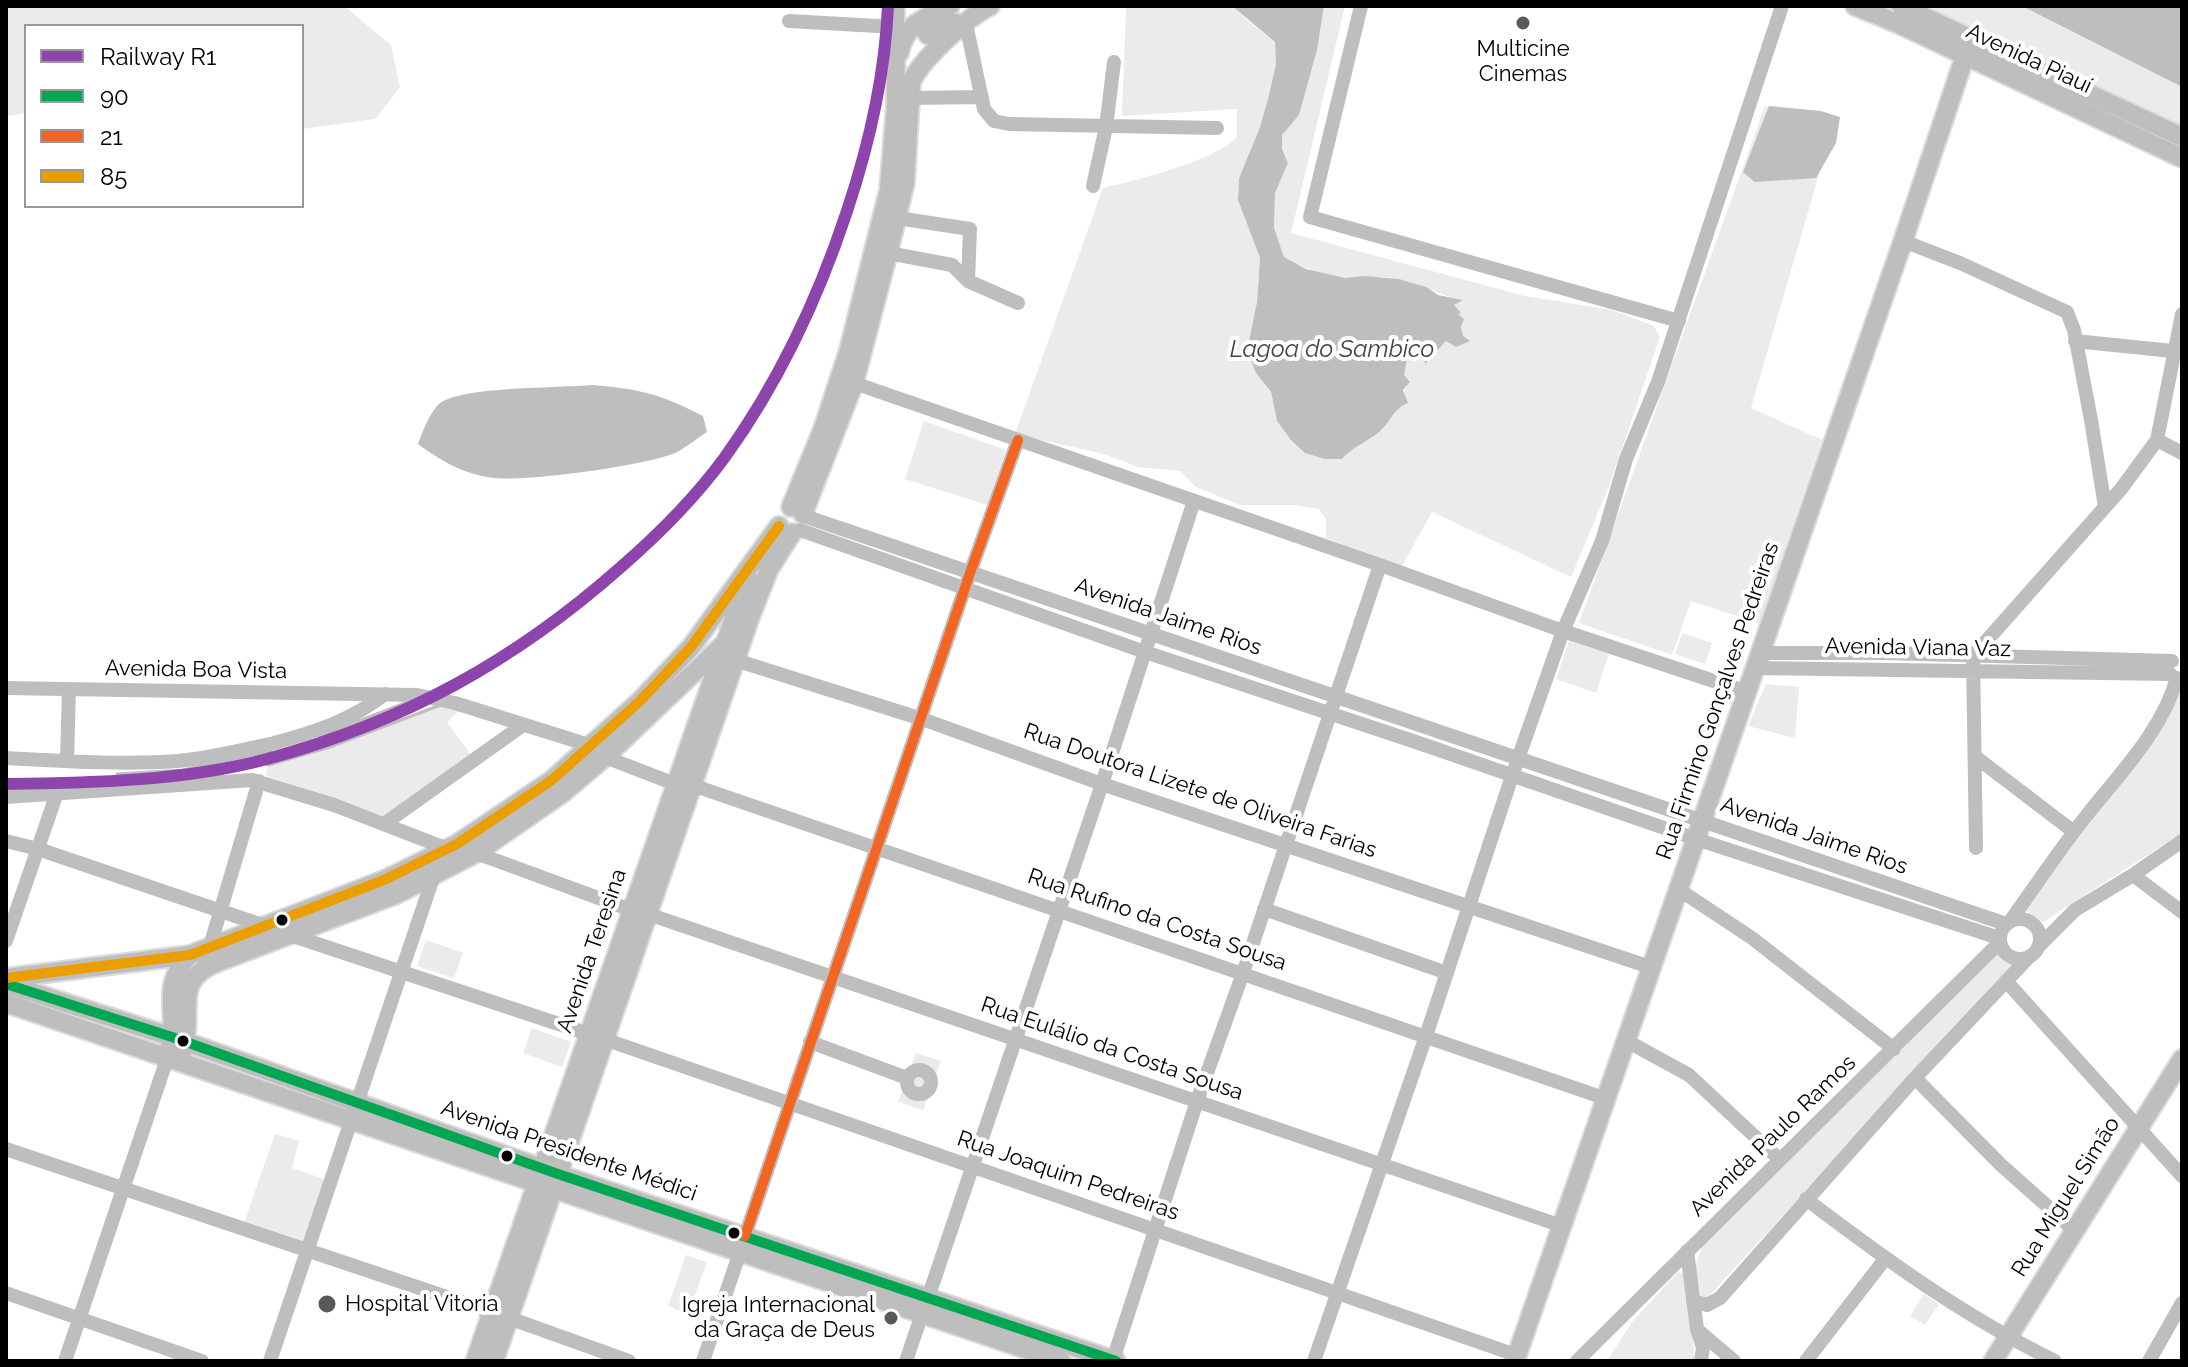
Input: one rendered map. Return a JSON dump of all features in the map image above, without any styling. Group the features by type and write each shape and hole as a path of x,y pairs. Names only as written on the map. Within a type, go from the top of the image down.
{"main road":[{"path":"795,521 849,350 889,190 894,149 897,62 895,6"},
{"name":"Avenida Piauí","path":"1855,6 1906,11 1968,47 2182,158"},
{"path":"942,10 924,21 922,26 928,35 986,8"},
{"path":"914,73 933,51 986,8"},
{"path":"897,62 903,38 913,25 942,10"},
{"name":"Avenida Piauí","path":"1968,47 2182,135"},
{"name":"Rua Firmino Gonçalves Pedreiras","path":"1516,1358 1968,47"},
{"path":"644,708 756,557 795,521 854,383 905,183 910,98 920,59 918,51 909,48 897,62"},
{"name":"Avenida Teresina","path":"494,1361 501,1315 684,784 769,569 795,521"},
{"name":"Avenida Teresina","path":"684,784 724,643 756,557"},
{"path":"6,978 190,955 210,946 280,934 397,894 476,853 564,792 644,708 749,620"},
{"path":"174,1058 189,990 197,972 280,934 448,849 599,752"},
{"path":"179,1039 171,988 182,964 190,955"},
{"name":"Avenida Presidente Médici","path":"6,984 179,1039 355,1111"},
{"name":"Avenida Presidente Médici","path":"6,1003 174,1058 355,1111 1036,1344 1115,1360"},
{"name":"Rua Miguel Simão","path":"1993,1361 2182,1059"},
{"name":"Avenida Teresina","path":"475,1361 501,1315"},
{"name":"Avenida Presidente Médici","path":"1036,1344 1061,1361"}],"street":[{"path":"1361,6 1310,217 1679,321"},
{"path":"1314,1361 1512,776 1563,631 1602,541 1626,459 1646,416 1679,321 1782,6"},
{"path":"1906,11 2182,135"},
{"path":"789,21 895,27"},
{"path":"966,24 984,109 994,121 1009,124 1217,128"},
{"path":"1093,186 1106,127 1114,62"},
{"path":"910,98 982,97"},
{"path":"897,218 970,229 968,281"},
{"path":"1903,241 2063,308 2071,320 2105,507"},
{"path":"888,253 952,265 968,281 1018,303"},
{"path":"1976,848 1974,663 2140,466 2157,440 2179,352 2182,314"},
{"path":"2075,341 2179,352"},
{"path":"854,383 1563,631 1747,692"},
{"path":"703,1361 964,589 1018,440"},
{"path":"2157,440 2182,453"},
{"path":"906,1361 1060,911 1194,501"},
{"name":"Avenida Jaime Rios","path":"795,521 970,573 1609,790 1794,870 1894,903 2004,931"},
{"name":"Avenida Jaime Rios","path":"795,521 964,589 1145,652 1602,805 1799,854 1899,887 2004,931"},
{"path":"1115,1360 1197,1101 1380,565"},
{"path":"1885,653 1885,670"},
{"name":"Avenida Viana Vaz","path":"1758,660 1885,653 1974,663 2177,670"},
{"name":"Rua Doutora Lizete de Oliveira Farias","path":"735,660 922,719 1102,784 1650,967"},
{"name":"Avenida Viana Vaz","path":"1758,660 1885,670 1974,663"},
{"name":"Avenida Paulo Ramos","path":"1577,1361 1894,1049 2004,931 2074,832 2155,727 2168,704 2177,670"},
{"name":"Avenida Boa Vista","path":"6,688 385,694"},
{"path":"67,761 69,690"},
{"path":"6,758 148,762 209,757 334,725 369,707 385,694"},
{"name":"Rua Rufino da Costa Sousa","path":"385,694 434,698 523,725 684,784 1607,1099"},
{"path":"384,824 523,725"},
{"path":"1416,742 1422,726"},
{"path":"1977,758 2074,832"},
{"path":"210,946 259,781"},
{"path":"6,797 259,781 334,805 448,849"},
{"path":"1602,805 1609,790"},
{"path":"6,941 57,793"},
{"name":"Rua Joaquim Pedreiras","path":"6,841 38,849 219,910 280,934 596,1037 1338,1292 1516,1358"},
{"path":"1697,1329 1720,1298 1915,1078 2075,910 2182,841"},
{"name":"Rua Eulálio da Costa Sousa","path":"476,853 640,912 1562,1226"},
{"path":"1794,870 1799,854"},
{"path":"270,1361 434,875"},
{"path":"2133,875 2182,912"},
{"path":"1894,903 1899,887"},
{"path":"1678,889 1740,929 1894,1049"},
{"path":"1264,909 1447,973"},
{"path":"2024,919 2035,924 2040,934 2034,952 2020,959 2011,957 2003,951 2004,931 2024,919"},
{"path":"2006,981 2182,1176"},
{"path":"1625,1040 1689,1075 1779,1159"},
{"path":"810,1042 907,1078"},
{"path":"65,1361 124,1189 174,1058"},
{"path":"1915,1078 2000,1164 2074,1230"},
{"path":"6,1149 629,1361"},
{"path":"1806,1199 1885,1259 2007,1338 2055,1361"},
{"path":"1687,1251 1697,1329 1703,1348 1701,1361"},
{"path":"1806,1361 1885,1259"},
{"path":"6,1293 202,1361"},
{"path":"1693,1301 1707,1305 1720,1298"},
{"path":"2149,1361 2182,1303"},
{"path":"1697,1329 1734,1361"}],"shaded area":[{"path":"6,6 344,6 391,45 400,87 375,119 304,129 304,24 24,24 24,113 6,116"},
{"path":"1126,6 1232,6 1275,42 1276,63 1268,99 1239,178 1238,200 1260,258 1257,302 1247,349 1256,373 1271,392 1277,421 1342,459 1379,432 1397,412 1410,382 1404,375 1407,360 1423,355 1425,363 1447,340 1469,342 1463,336 1454,305 1462,300 1398,279 1332,277 1284,257 1274,228 1275,192 1288,163 1282,149 1282,135 1299,115 1317,50 1324,6 1345,6 1291,233 1525,296 1612,310 1654,326 1660,337 1609,486 1571,577 1432,512 1401,568 1326,538 1326,520 1319,509 1294,505 1240,505 1196,487 1180,471 1138,467 1104,454 1015,434 1103,188 1194,162 1237,137 1237,109 1122,116"},
{"path":"1917,6 2022,6 2182,87 2182,132"},
{"path":"1765,106 1836,116 1751,408 1822,440 1759,623 1691,601 1672,655 1579,623"},
{"path":"924,421 1006,450 987,505 905,479"},
{"path":"1682,633 1712,643 1705,664 1675,654"},
{"path":"1569,641 1609,654 1596,693 1556,679"},
{"path":"2182,683 2182,833 2043,922 2025,910 2161,728"},
{"path":"1766,684 1799,687 1795,738 1748,726"},
{"path":"442,704 459,711 447,722 472,756 385,817 266,776 268,765 327,748"},
{"path":"426,940 463,953 454,978 417,966"},
{"path":"1996,947 2015,965 1710,1295 1701,1297 1695,1267 1702,1246 1877,1070 1896,1056"},
{"path":"532,1028 571,1042 562,1067 523,1053"},
{"path":"916,1053 941,1061 923,1110 898,1102"},
{"path":"275,1134 299,1141 292,1168 327,1180 305,1245 243,1226"},
{"path":"686,1255 707,1262 688,1314 668,1306"},
{"path":"1678,1272 1684,1274 1687,1285 1695,1361 1607,1361 1632,1322"},
{"path":"1924,1294 1939,1304 1925,1325 1910,1316"}],"water":[{"name":"Lagoa do Sambico","path":"1232,6 1324,6 1317,50 1299,115 1282,135 1282,149 1288,163 1275,193 1274,228 1284,257 1306,269 1345,278 1399,279 1426,287 1438,295 1463,300 1454,305 1464,319 1461,327 1463,336 1470,341 1456,347 1446,341 1425,364 1423,356 1407,360 1404,375 1410,382 1403,390 1408,403 1380,431 1342,459 1325,459 1305,453 1291,440 1277,421 1271,392 1256,373 1247,350 1257,302 1260,258 1238,200 1239,178 1259,130 1276,64 1275,42"},
{"path":"2022,6 2182,6 2182,87"},
{"path":"1769,106 1821,111 1840,117 1836,143 1816,178 1755,182 1743,172"},
{"path":"592,385 624,388 674,402 703,416 707,432 677,452 663,457 588,471 510,479 464,470 418,444 431,414 438,405 449,399 487,391"}],"waterway":[{"path":"476,672 568,608 653,534 691,495 763,393 822,278 845,217 864,155 877,93 884,32"},
{"path":"320,736 410,701"},
{"path":"268,765 327,748 438,706"},
{"path":"117,774 183,770 271,751"}],"rail line":[{"name":"R1","path":"6,784 104,781 203,772 267,759 317,744 411,707 499,659 581,601 621,567 676,515 725,457 763,399 810,308 836,244 862,161 880,84 888,6"}],"transit line":[{"name":"21","path":"745,1236 1018,440"},
{"name":"85","path":"6,978 190,955 384,880 457,844 552,780 639,702 691,647 779,526"},
{"name":"90","path":"6,984 172,1037 558,1174 1116,1361"}],"place":[{"name":"Multicine Cinemas","path":"1523,23"},
{"name":"Hospital Vitoria","path":"327,1304"},
{"name":"Igreja Internacional da Graça de Deus","path":"891,1318"}]}
